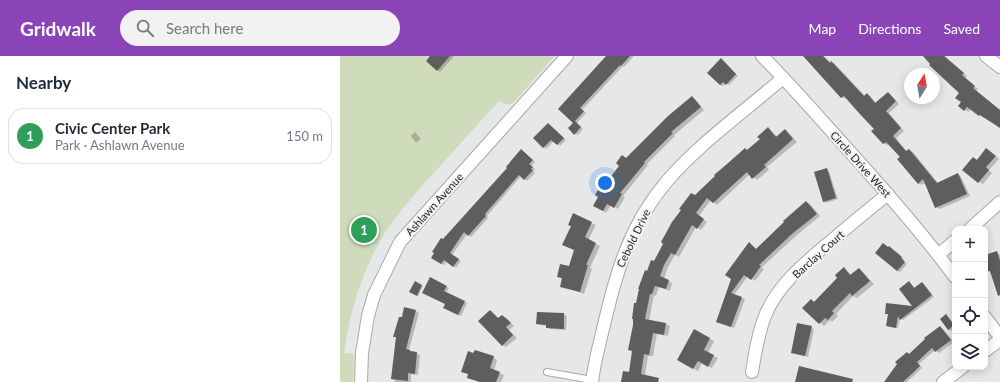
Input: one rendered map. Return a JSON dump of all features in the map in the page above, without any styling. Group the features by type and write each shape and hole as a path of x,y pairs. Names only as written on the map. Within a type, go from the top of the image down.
{"street":[{"name":"Ashlawn Avenue","path":"361,382 362,353 368,316 374,295 400,242 567,56"},
{"name":"Circle Drive West","path":"762,56 888,194 952,273"},
{"path":"986,56 1000,67"},
{"name":"Cebold Drive","path":"592,381 614,282 624,253 640,219 668,181 698,150 783,78"},
{"name":"Barclay Court","path":"752,372 758,338 765,315 783,285 802,266 888,194"},
{"path":"973,226 1000,202"},
{"path":"938,254 952,243"},
{"path":"988,321 1000,338 988,348"},
{"path":"943,382 960,370"}],"lane":[{"path":"547,372 592,381"}],"green space":[{"path":"340,56 555,56 513,103 504,104 499,101 421,187 398,214 383,235 366,270 356,297 349,324 344,353 354,354 353,382 340,382"}],"building":[{"path":"430,56 450,56 437,71 426,61"},
{"path":"606,56 630,56 580,108 584,111 575,121 581,127 574,135 568,128 573,123 558,109"},
{"path":"803,56 823,56 830,63 831,61 864,96 867,93 875,103 888,92 896,101 886,111 901,128 893,136 906,151 909,149 937,183 958,173 967,194 935,208 923,179 918,184 897,159 900,157 886,142 883,144 871,131 874,129 844,96 841,98"},
{"path":"923,56 944,56 964,73 962,75 975,86 973,88 1000,110 1000,128 967,107 964,111 958,106 961,102 955,98 959,93 940,75 940,68 932,68 929,65 930,64"},
{"path":"721,58 736,74 726,85 723,82 720,85 707,73"},
{"path":"692,96 701,107 671,132 673,133 644,162 645,163 620,193 622,194 614,208 607,204 603,211 593,206 598,197 595,195 602,183 605,184 619,166 616,163 622,155 626,158 668,116"},
{"path":"548,123 564,138 557,145 551,140 543,148 533,138"},
{"path":"768,127 776,137 785,129 793,139 764,165 766,167 752,179 747,172 713,203 707,198 696,213 704,219 697,229 692,225 675,255 671,253 664,265 660,276 669,280 666,289 655,286 652,294 650,294 645,319 666,323 664,335 653,333 649,355 644,354 641,374 659,378 658,382 621,382 623,371 629,372 632,351 628,350 633,325 632,319 634,303 636,303 638,289 645,270 647,271 651,260 654,261 663,244 661,242 672,222 681,210 679,209 691,193 695,195 715,176 714,175 745,148 747,150 760,139 757,137"},
{"path":"986,148 996,156 986,167 989,170 978,183 962,170 973,157 977,160"},
{"path":"521,149 533,160 529,164 533,167 531,169 533,170 524,180 519,175 468,236 464,232 450,253 459,259 453,267 444,260 441,264 431,258 434,253 432,252 441,238 443,239 507,168 506,167"},
{"path":"827,168 836,198 823,202 814,172"},
{"path":"806,201 817,214 793,233 759,265 761,266 751,280 744,275 731,293 742,297 731,327 716,322 731,279 725,275 749,242 756,249 784,222 783,221"},
{"path":"573,213 592,222 585,237 596,243 586,265 588,265 580,292 560,287 562,278 557,277 560,264 569,266 574,250 562,245 571,226 568,225"},
{"path":"883,243 902,257 901,258 905,262 897,271 875,253"},
{"path":"997,251 1000,261 1000,295 998,296 990,271 988,271 988,254"},
{"path":"844,267 850,275 859,268 870,281 852,296 850,293 832,311 834,313 828,320 825,318 819,324 802,308 811,299 814,302 837,278 835,275"},
{"path":"430,277 447,286 444,291 465,301 458,315 443,308 445,304 422,293"},
{"path":"415,281 422,285 417,296 409,292"},
{"path":"909,281 914,288 922,282 932,295 900,320 898,316 896,328 886,326 888,314 885,314 886,303 912,306 899,289"},
{"path":"404,307 416,310 406,349 417,352 415,374 408,373 408,381 391,379 396,337 393,337 399,317 402,317"},
{"path":"490,310 498,318 502,315 511,323 506,327 513,335 502,346 478,321"},
{"path":"537,312 564,313 564,329 546,328 546,325 536,324"},
{"path":"946,314 952,322 952,327 948,330 940,319"},
{"path":"797,323 812,326 805,356 791,353"},
{"path":"940,326 951,340 935,352 932,348 917,362 920,366 903,382 884,382 897,364 895,362 907,352 909,354 925,339 924,338"},
{"path":"694,329 710,338 704,350 714,355 708,367 698,361 693,369 677,360"},
{"path":"475,350 494,356 490,368 500,372 496,382 480,382 467,378 468,374 461,372 468,351 473,353"},
{"path":"799,366 853,379 852,382 795,382"}],"place":[{"name":"Civic Center Park","path":"364,230"}]}
